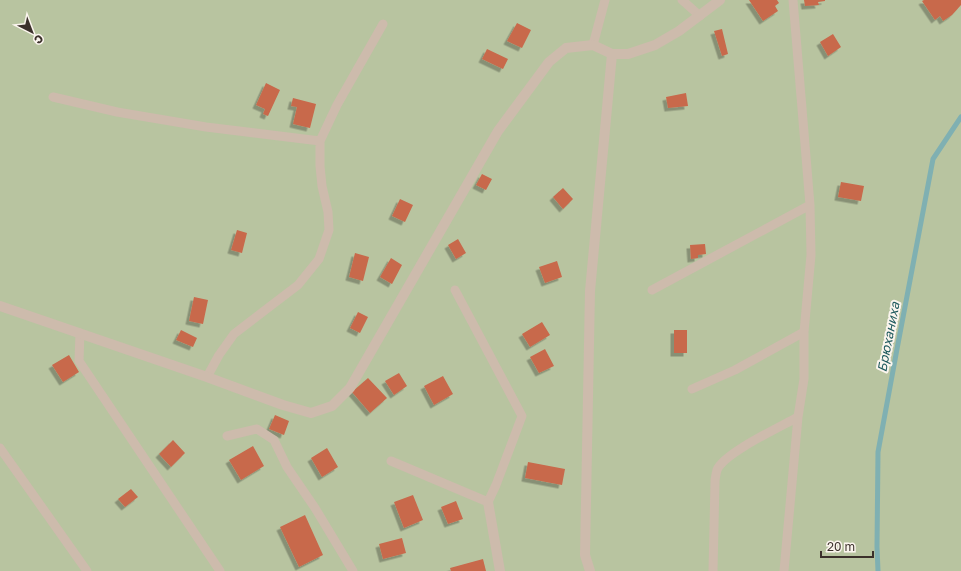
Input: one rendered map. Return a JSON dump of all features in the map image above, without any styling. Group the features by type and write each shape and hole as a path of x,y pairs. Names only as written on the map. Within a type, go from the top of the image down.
{"street":[{"path":"0,306 207,377 283,405 311,413 332,406 350,388 498,132 549,62 566,48 593,45 612,54 628,54 656,45 679,31 720,0"},
{"path":"590,571 585,555 590,291 612,54"},
{"path":"488,502 500,571"}],"lane":[{"path":"593,45 605,0"},
{"path":"682,0 700,16"},
{"path":"784,571 798,417 804,379 804,332 811,255 810,205 793,0"},
{"path":"207,377 219,355 234,334 298,285 319,259 329,230 328,212 320,166 320,141 337,105 383,24"},
{"path":"53,97 117,112 206,127 320,141"},
{"path":"652,290 810,205"},
{"path":"391,461 488,502 522,416 455,290"},
{"path":"692,389 735,370 804,332"},
{"path":"80,333 80,361 220,571"},
{"path":"713,571 715,482 717,469 725,459 737,451 798,417"},
{"path":"227,436 257,429 274,440 287,467 315,508 354,571"},
{"path":"0,448 87,571"}],"green space":[{"path":"0,0 961,0 961,571 0,571"}],"building":[{"path":"749,0 777,0 779,3 775,6 778,11 763,21"},
{"path":"804,0 825,1 818,2 819,5 805,6"},
{"path":"961,0 961,5 952,15 943,21 940,16 935,20 922,1"},
{"path":"517,23 531,30 522,48 507,41"},
{"path":"722,29 728,54 722,56 714,31"},
{"path":"833,34 841,47 828,56 820,42"},
{"path":"487,49 508,59 503,69 482,59"},
{"path":"266,83 280,90 268,116 263,114 265,109 256,105"},
{"path":"686,93 688,106 668,108 666,97"},
{"path":"293,98 316,104 310,128 293,124 297,107 291,106"},
{"path":"482,174 492,179 486,190 476,185"},
{"path":"841,182 864,186 861,201 838,197"},
{"path":"563,188 573,199 563,209 553,197"},
{"path":"400,199 413,205 405,222 392,216"},
{"path":"237,230 247,233 242,253 231,250"},
{"path":"458,239 466,253 456,259 448,245"},
{"path":"705,244 706,254 698,255 698,258 691,259 690,245"},
{"path":"355,253 369,257 363,281 349,277"},
{"path":"391,258 402,265 392,284 380,277"},
{"path":"557,261 562,277 545,283 539,267"},
{"path":"194,297 208,300 203,324 189,321"},
{"path":"358,312 368,317 360,333 350,328"},
{"path":"542,322 550,335 530,347 522,334"},
{"path":"181,330 197,338 193,347 176,340"},
{"path":"674,330 687,330 687,353 674,353"},
{"path":"545,349 554,366 539,373 530,357"},
{"path":"69,355 79,372 63,382 52,365"},
{"path":"399,373 407,386 394,395 385,381"},
{"path":"443,376 453,394 434,405 424,386"},
{"path":"368,378 387,398 370,413 352,392"},
{"path":"275,415 289,421 284,435 269,429"},
{"path":"173,440 185,453 171,467 159,454"},
{"path":"253,446 264,466 241,480 229,460"},
{"path":"327,448 338,467 322,477 311,458"},
{"path":"528,462 565,469 562,485 525,478"},
{"path":"131,489 138,497 125,507 118,499"},
{"path":"413,495 423,520 404,528 394,502"},
{"path":"456,501 463,519 448,524 441,507"},
{"path":"305,515 323,555 299,567 280,527"},
{"path":"402,538 406,553 383,559 379,544"},
{"path":"483,559 486,571 451,571 450,568"}],"waterway":[{"name":"Брюханиха","path":"878,571 878,452 933,159 961,117"}]}
